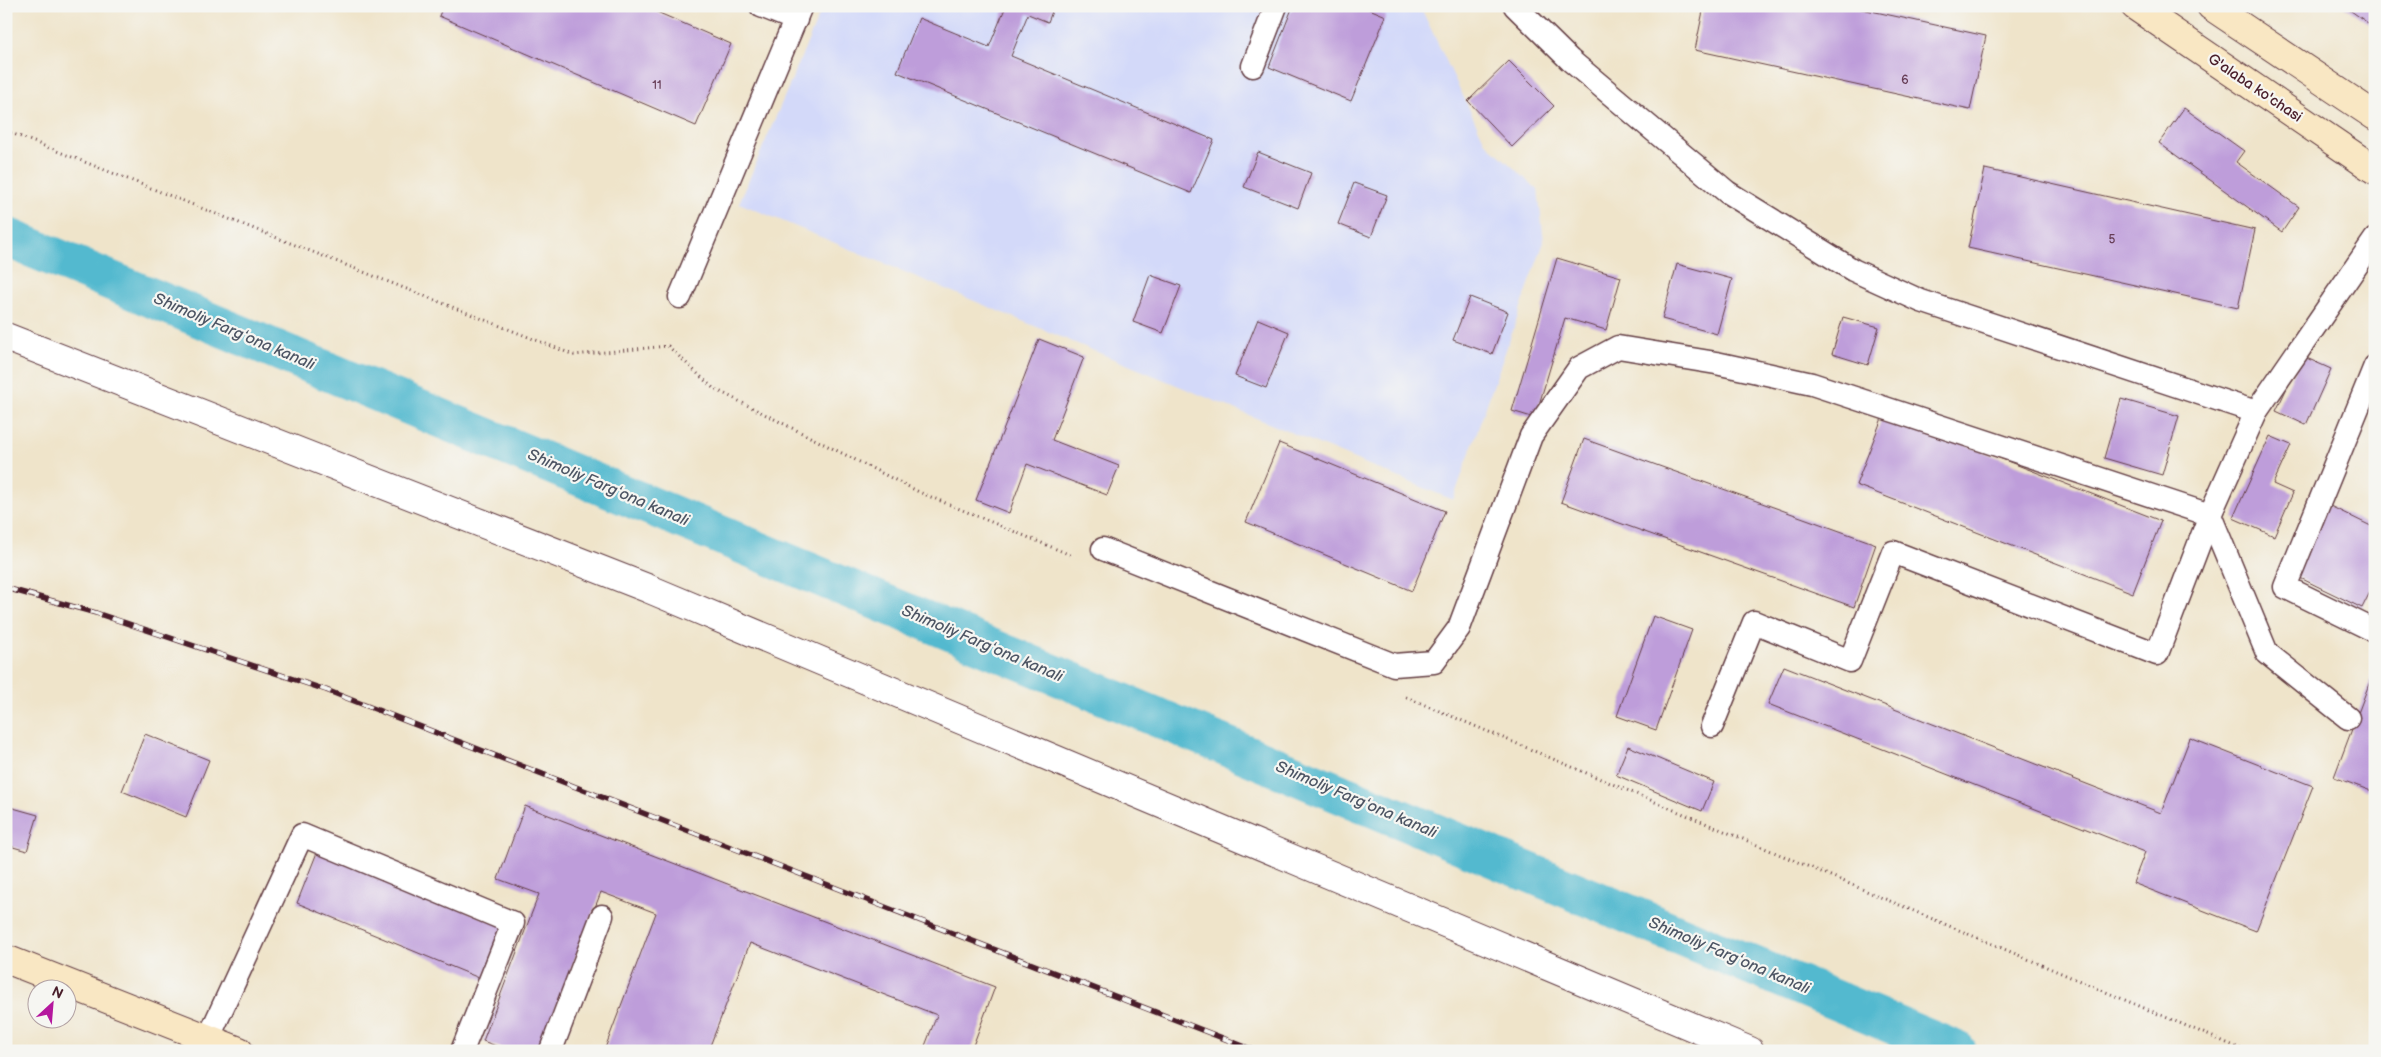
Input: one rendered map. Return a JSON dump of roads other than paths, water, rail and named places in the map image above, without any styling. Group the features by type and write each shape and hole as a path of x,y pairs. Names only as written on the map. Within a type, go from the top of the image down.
{"main road":[{"name":"G'alaba ko'chasi","path":"2135,6 2375,170"},
{"path":"2211,6 2375,116"},
{"path":"6,960 239,1051"}],"street":[{"path":"6,337 647,588 1750,1051"}],"lane":[{"path":"680,297 798,13 761,6"},
{"path":"1254,66 1276,6"},
{"path":"1515,6 1570,60 1727,192 1853,270 1921,301 2256,412"},
{"path":"1712,726 1754,622 1850,661 1893,552 2157,654 2210,515 2256,412 2371,254"},
{"path":"1103,549 1394,665 1434,662 1459,628 1531,436 1579,368 1618,347 1716,362 1812,384 2210,515 2267,653 2348,718"},
{"path":"2375,366 2285,586 2375,631"},
{"path":"208,1039 302,835 513,923 462,1051"},
{"path":"553,1051 551,1050 602,916"}],"waterway":[{"name":"Shimoliy Fargʻona kanali","path":"6,237 1957,1051"}],"railway":[{"path":"6,588 96,613 326,690 1256,1051"}]}
